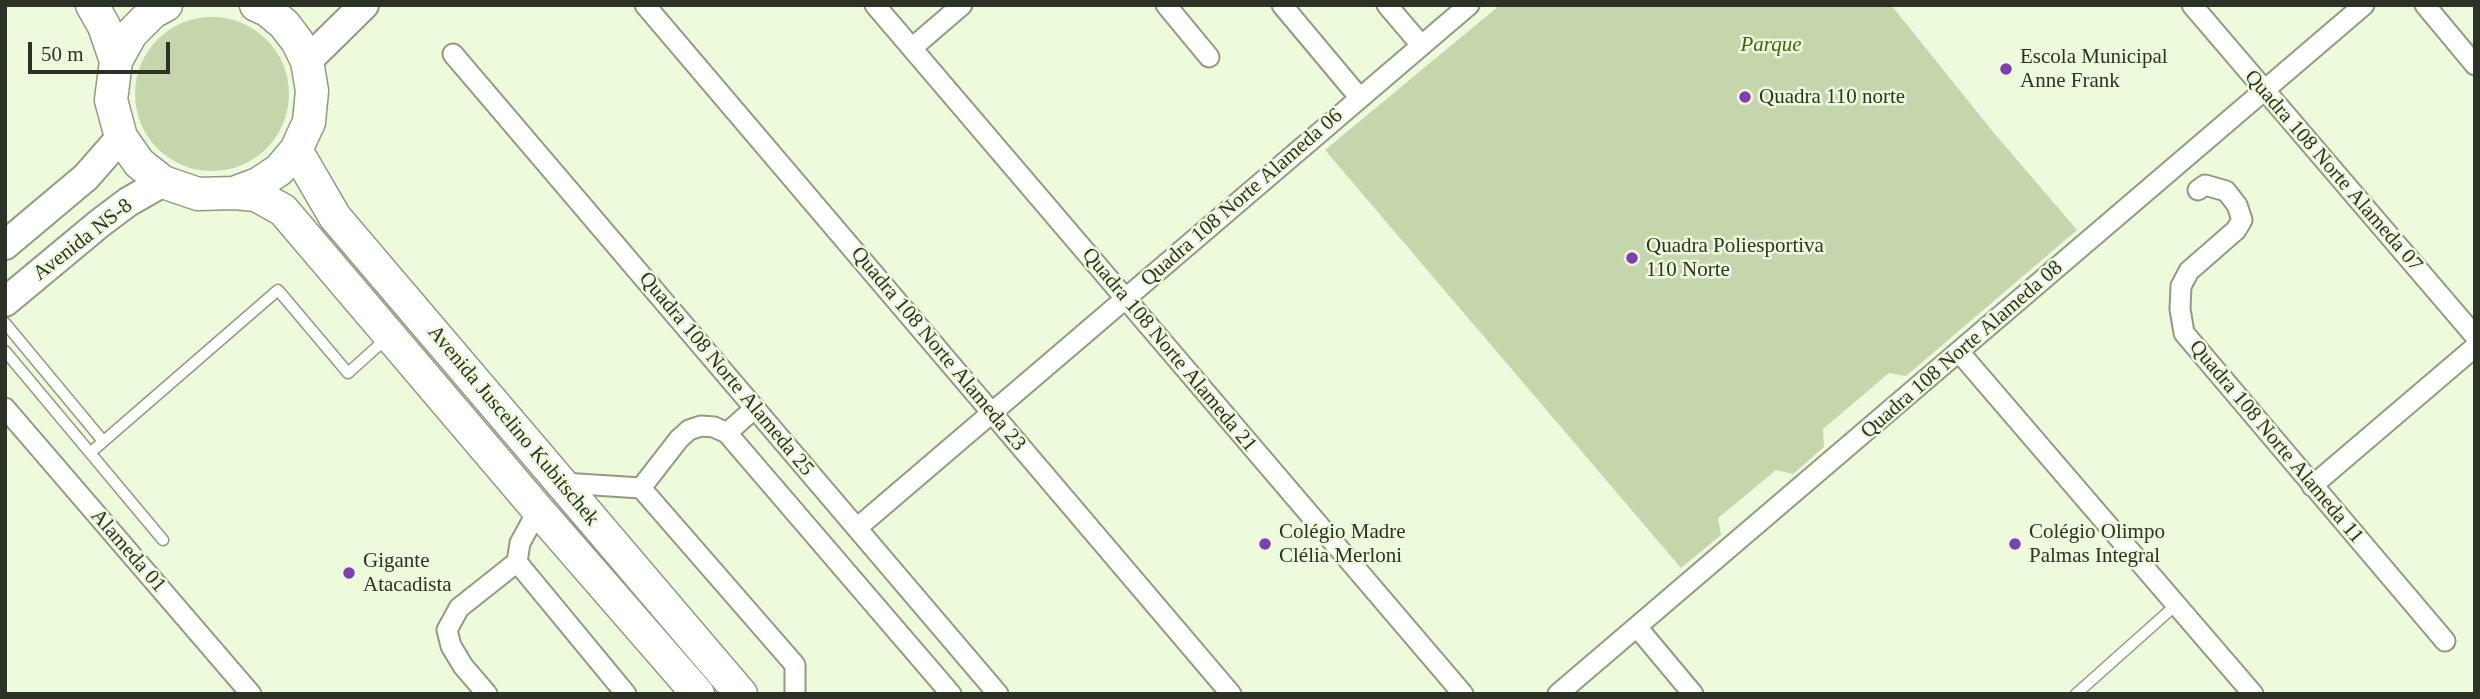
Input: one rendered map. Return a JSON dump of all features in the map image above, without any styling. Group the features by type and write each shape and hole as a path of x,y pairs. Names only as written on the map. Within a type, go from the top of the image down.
{"main road":[{"path":"92,5 104,26 117,61"},
{"path":"166,5 153,12 131,34 117,61 111,100 121,137 139,163 163,182 198,194 234,193 258,184 279,170 296,150 309,122 312,91 307,61 290,33 266,7"},
{"name":"Avenida Juscelino Kubitschek","path":"296,150 335,217 741,694"},
{"name":"Avenida Juscelino Kubitschek","path":"234,193 256,195 283,210 698,694"}],"street":[{"path":"307,61 364,5"},
{"name":"Quadra 108 Norte Alameda 23","path":"645,5 1231,694"},
{"name":"Quadra 108 Norte Alameda 21","path":"875,5 1463,694"},
{"path":"912,48 962,5"},
{"path":"1166,5 1209,57"},
{"path":"1282,5 1359,97"},
{"path":"1387,5 1421,45"},
{"name":"Quadra 108 Norte Alameda 06","path":"858,528 1469,5"},
{"name":"Quadra 108 Norte Alameda 07","path":"2192,5 2475,336"},
{"name":"Quadra 108 Norte Alameda 08","path":"1558,694 2364,5"},
{"path":"2425,5 2475,65"},
{"name":"Quadra 108 Norte Alameda 25","path":"453,54 998,694"},
{"name":"Avenida NS-8","path":"5,245 86,177 121,137"},
{"name":"Avenida NS-8","path":"5,302 100,223 128,202 163,182"},
{"name":"Quadra 108 Norte Alameda 11","path":"2198,190 2205,185 2226,191 2237,205 2242,220 2228,237 2189,271 2181,286 2183,333 2445,641"},
{"path":"2312,486 2475,347"},
{"path":"1960,353 2253,694"},
{"name":"Alameda 01","path":"5,408 251,694"},
{"path":"726,433 755,408"},
{"path":"641,488 672,446 689,430 701,426 714,427 726,433 951,694"},
{"path":"563,484 641,488 795,665 795,694"},
{"path":"487,694 463,666 451,646 447,630 458,608 517,562 520,542 538,510"},
{"path":"517,562 626,694"},
{"path":"1637,627 1693,694"}],"lane":[{"path":"90,453 278,290 348,373 390,335"},
{"path":"5,323 103,441"},
{"path":"5,351 163,540"},
{"path":"2076,694 2177,603"}],"green space":[{"name":"Parque","path":"1500,5 1891,5 1994,133 2077,230 1906,376 1889,373 1823,429 1824,447 1793,474 1776,470 1718,518 1721,535 1681,568 1325,150"},
{"path":"212,17 242,23 267,39 283,64 289,94 283,124 267,149 242,165 212,171 182,165 157,149 141,124 135,94 141,64 157,39 182,23"}],"place":[{"name":"Escola Municipal Anne Frank","path":"2006,69"},
{"name":"Quadra 110 norte","path":"1745,97"},
{"name":"Quadra Poliesportiva 110 Norte","path":"1632,258"},
{"name":"Colégio Madre Clélia Merloni","path":"1265,544"},
{"name":"Colégio Olimpo Palmas Integral","path":"2015,544"},
{"name":"Gigante Atacadista","path":"349,573"}]}
